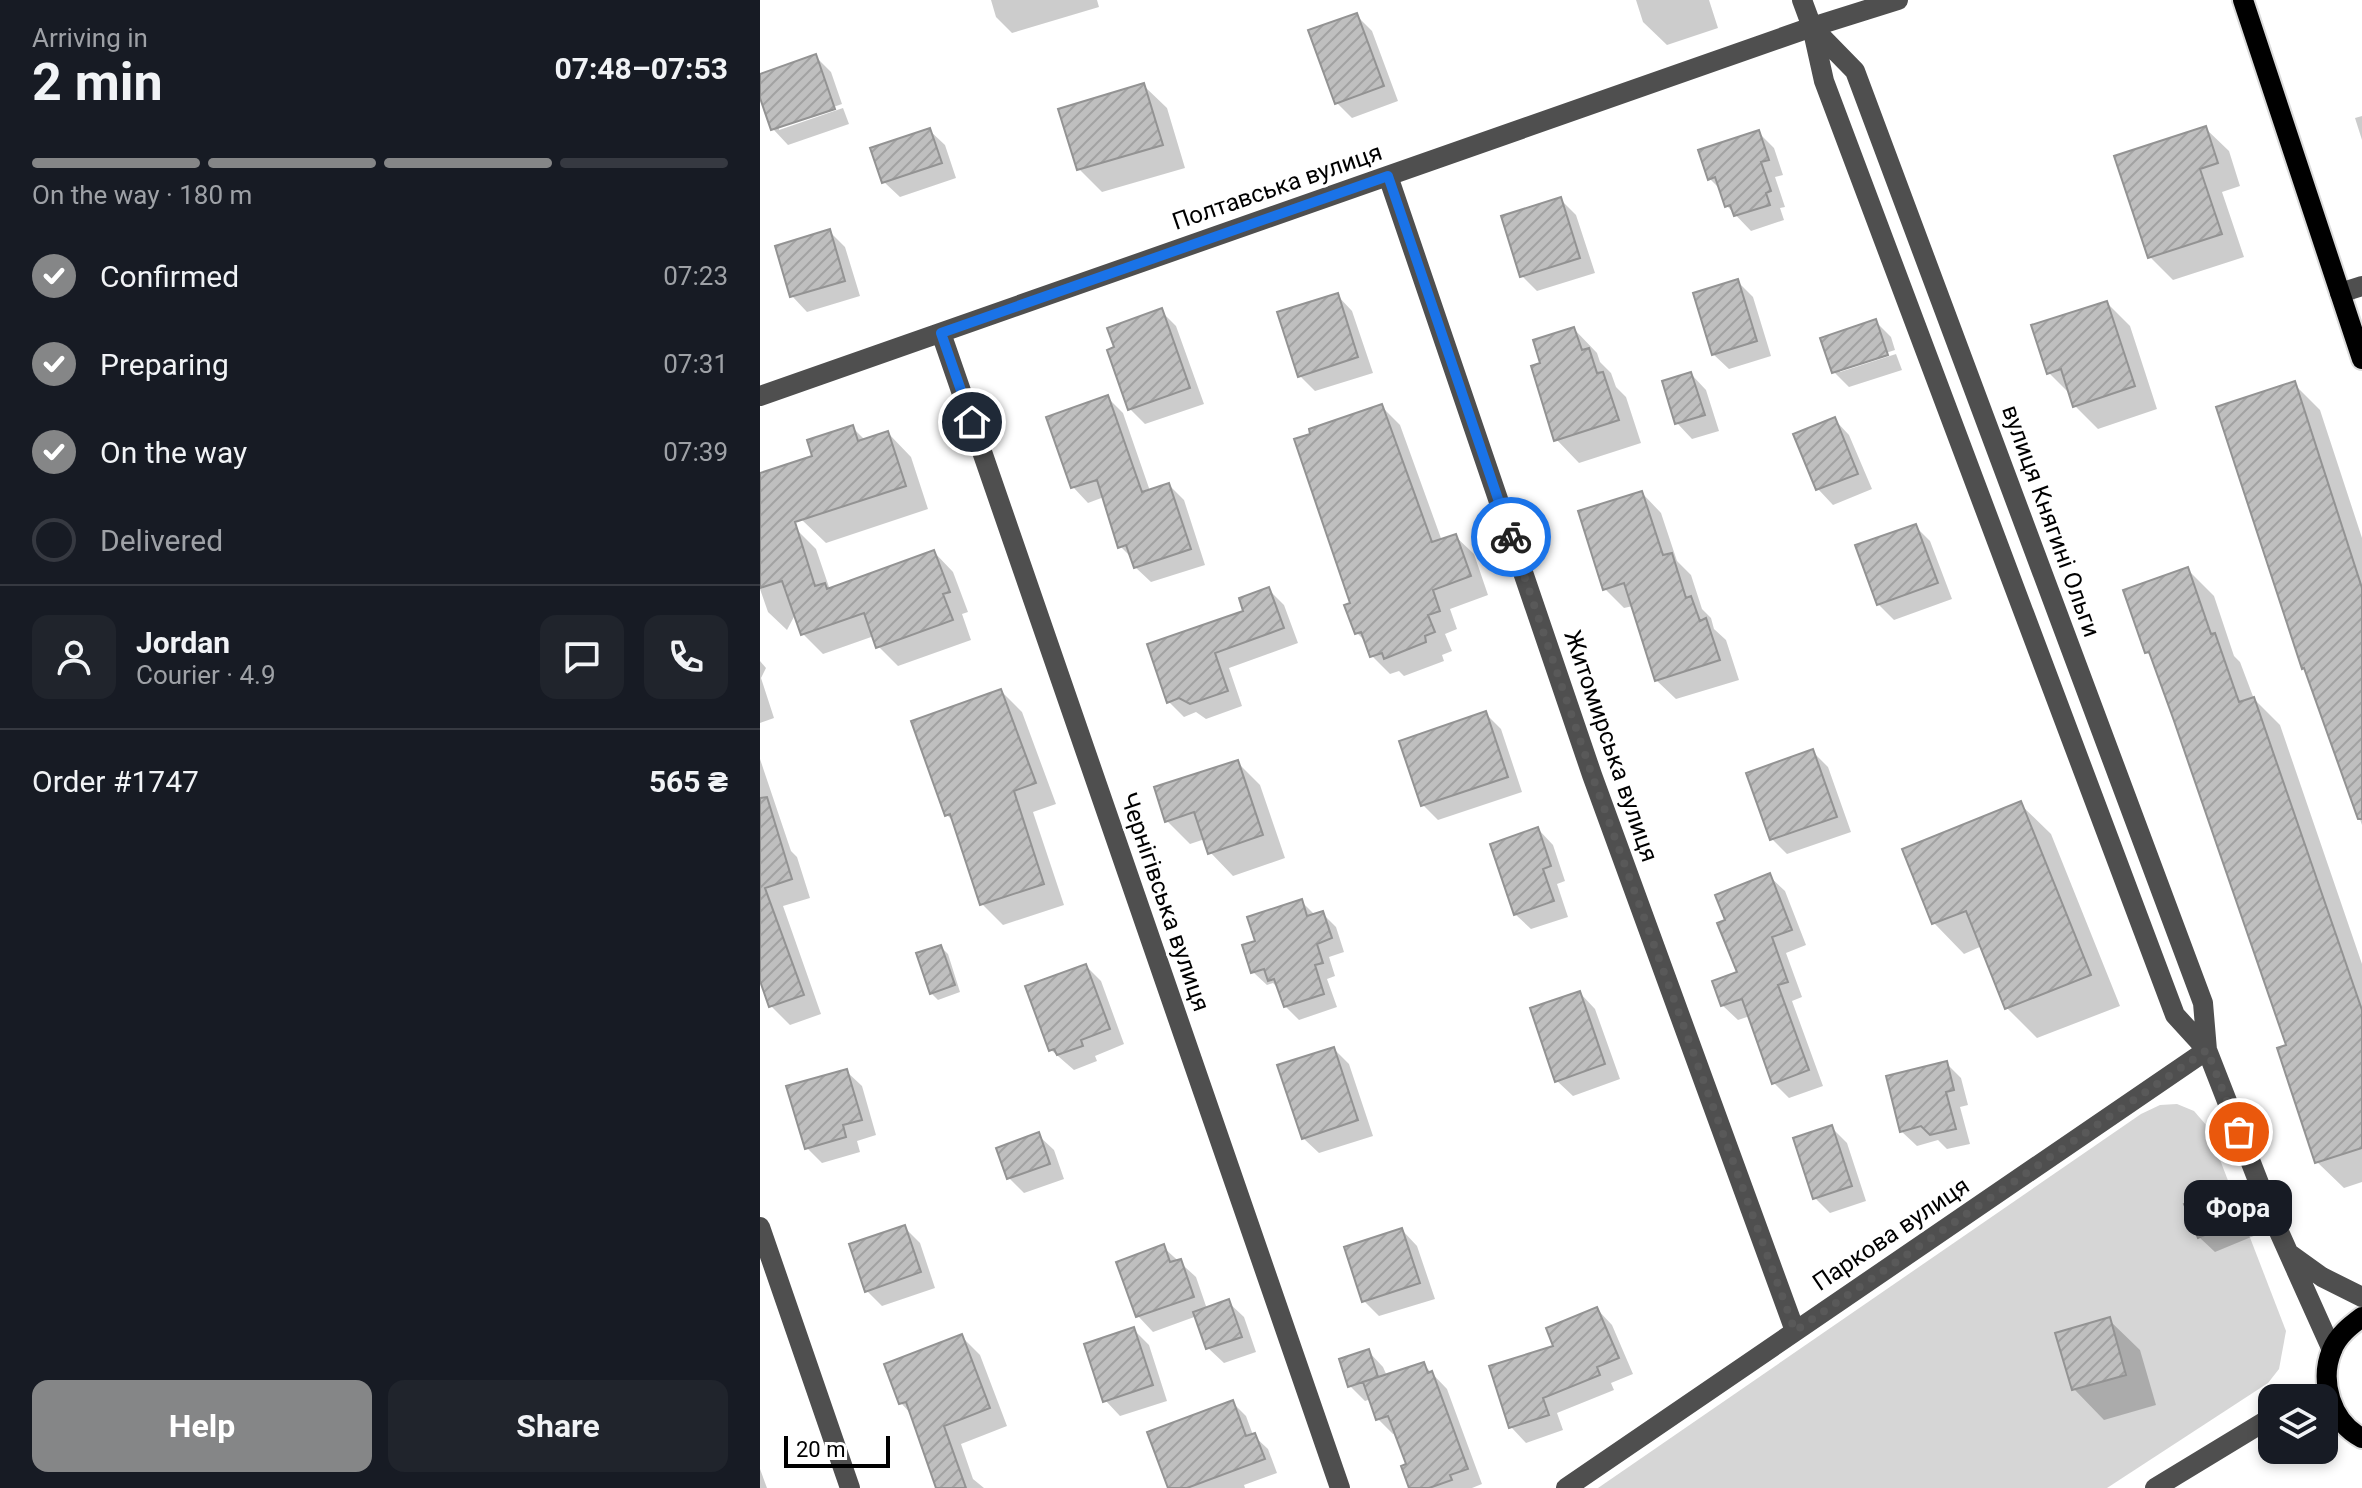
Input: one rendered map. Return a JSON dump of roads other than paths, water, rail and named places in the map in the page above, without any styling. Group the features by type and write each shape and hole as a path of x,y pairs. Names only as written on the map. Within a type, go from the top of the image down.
{"main road":[{"path":"2243,0 2362,359"},
{"path":"2326,1384 2332,1350 2346,1329 2362,1317"},
{"path":"2338,1416 2354,1434 2362,1438"}],"street":[{"name":"вулиця Княгині Ольги","path":"1802,0 1812,27 1824,81 2175,1015 2207,1050"},
{"name":"Полтавська вулиця","path":"760,396 1812,27 1898,0"},
{"name":"вулиця Княгині Ольги","path":"1812,27 1855,71 2203,1003 2207,1050 2271,1214 2332,1350"},
{"name":"Житомирська вулиця","path":"1388,176 1592,775 1795,1331"},
{"path":"2340,293 2362,286"},
{"name":"Чернігівська вулиця","path":"941,333 1340,1488"},
{"name":"Паркова вулиця","path":"1566,1488 2207,1050"},
{"path":"760,1227 850,1488"},
{"name":"вулиця Княгині Ольги","path":"2289,1253 2322,1277 2362,1297"},
{"path":"2155,1488 2258,1425"}],"place":[{"name":"Фора","path":"2239,1132"}]}
